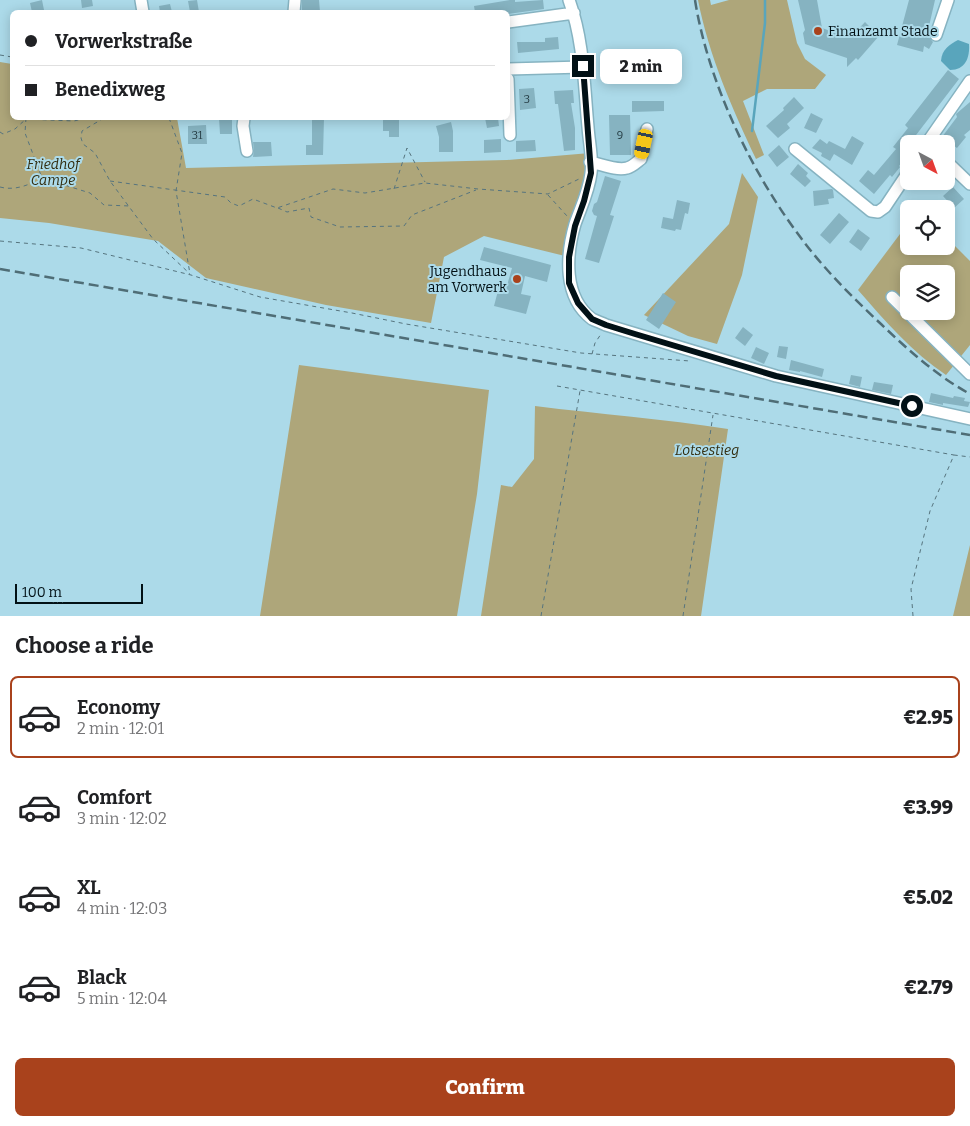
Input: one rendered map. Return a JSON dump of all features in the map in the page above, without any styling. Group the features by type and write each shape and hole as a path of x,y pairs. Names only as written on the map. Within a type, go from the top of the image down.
{"street":[{"path":"569,0 574,13 583,66 591,168 584,201 575,226 569,257 569,283 578,303 592,319 606,325 776,376 970,419"},
{"path":"936,35 948,0"},
{"path":"510,22 574,13"},
{"path":"510,69 583,66"},
{"path":"933,135 970,81"},
{"path":"244,120 243,126 248,151"},
{"path":"509,120 510,135"},
{"path":"591,168 627,168 634,165 641,160 647,129"},
{"path":"795,149 871,211 878,212 885,207 900,184"},
{"path":"955,170 970,184"},
{"path":"892,297 970,374"}],"path":[{"path":"0,132 4,134 15,129 24,120"},
{"path":"26,120 24,133 42,178"},
{"path":"58,120 78,120"},
{"path":"101,120 82,132 83,144 95,152 110,180 153,239 190,275"},
{"path":"171,120 182,153 176,190 190,275"},
{"path":"394,189 407,148 425,182"},
{"path":"277,208 333,189 365,193 425,182 478,189 548,194 591,168"},
{"path":"0,187 25,187 42,178 90,193 104,206 130,206"},
{"path":"110,180 225,197 231,203 239,206 253,199 287,212 309,208 311,217 340,227 404,226 412,215 478,189"},
{"path":"548,194 575,226"},
{"path":"0,241 81,248 190,275 260,297 406,324 592,354 697,362"},
{"path":"592,354 595,343 606,325"},
{"path":"557,386 954,456 970,457"},
{"path":"540,616 580,390"},
{"path":"683,616 713,414"},
{"path":"913,616 912,589 930,511 954,456"}],"green space":[{"path":"698,0 710,0 711,5 729,0 787,0 797,43 805,59 826,75 815,89 767,89 743,101 764,155 756,159 730,101 715,61"},
{"name":"Friedhof Campe","path":"0,62 10,64 10,120 177,120 186,168 507,160 590,153 569,257 484,236 444,257 431,323 326,305 206,278 158,241 49,223 0,218"},
{"path":"742,173 758,197 742,275 717,344 688,336 644,315 729,224"},
{"path":"900,234 900,255 955,255 955,246 970,261 970,345 946,375 910,346 858,290"},
{"path":"299,365 489,390 477,494 457,616 260,616"},
{"name":"Lotsestieg","path":"535,406 728,429 701,616 481,616 501,485 512,487 534,459"},
{"path":"970,545 970,616 953,616"}],"water":[{"path":"958,40 969,44 969,54 963,65 950,70 941,61 943,53 946,48"}],"building":[{"path":"42,0 44,10 32,10 30,3"},
{"path":"81,0 92,0 93,6 82,8"},
{"path":"197,0 199,10 190,10 188,1"},
{"path":"302,0 319,0 320,10 302,10"},
{"path":"510,0 515,0 515,2 543,0 544,9 510,14 510,10 475,10 474,6"},
{"name":"Finanzamt Stade","path":"798,0 817,0 822,28 850,38 865,22 879,36 858,60 856,58 847,67 847,58 805,44 803,33 805,30"},
{"path":"909,0 935,0 927,35 933,42 929,49 924,46 923,52 897,45"},
{"path":"170,4 172,10 160,10 159,6"},
{"path":"558,37 559,49 518,53 517,42 545,42 545,38"},
{"path":"672,57 674,81 644,83 643,65 655,64 655,58"},
{"path":"948,70 959,79 916,135 902,135 908,128 905,125"},
{"path":"534,88 536,108 520,110 519,89"},
{"path":"573,90 574,103 571,103 575,128 575,150 564,151 558,104 555,104 554,91"},
{"path":"794,97 804,108 787,124 790,128 778,138 766,126 784,110 783,108"},
{"path":"632,101 664,101 664,111 632,112"},
{"path":"970,102 970,130 964,135 966,137 957,148 955,147 955,135 944,135 957,117 956,114"},
{"path":"811,113 823,119 816,133 804,128"},
{"path":"609,115 630,115 631,155 610,155"},
{"path":"219,120 232,120 232,134 220,134"},
{"path":"312,120 324,120 323,155 306,155 306,145 312,145"},
{"path":"383,120 399,120 399,137 389,137 389,131 383,131"},
{"path":"485,120 498,120 499,126 487,128"},
{"path":"451,122 453,152 439,152 439,137 436,126"},
{"path":"206,125 207,144 188,144 188,126"},
{"path":"852,136 864,143 852,165 834,154 830,161 821,156 822,153 812,148 820,139 827,144 829,141 845,149"},
{"path":"900,138 900,167 892,177 890,175 874,194 859,181 868,170 874,175 896,149 893,147"},
{"path":"501,139 501,152 484,153 484,140"},
{"path":"535,140 536,151 516,152 516,141"},
{"path":"253,142 271,142 272,156 253,157"},
{"path":"779,145 789,157 777,167 768,155"},
{"path":"798,164 808,173 806,176 811,181 805,187 790,174"},
{"path":"605,176 621,181 610,215 614,216 599,263 585,259 597,216 592,211 594,204 597,202"},
{"path":"832,189 834,198 828,199 829,204 814,206 813,191"},
{"path":"955,189 964,199 955,207 955,200 947,200 943,196 950,190"},
{"path":"677,200 690,203 688,214 685,213 681,230 676,229 675,231 661,228 663,217 673,219"},
{"path":"839,213 849,222 830,244 820,235"},
{"path":"858,229 870,238 861,251 849,242"},
{"name":"Jugendhaus am Vorwerk","path":"484,247 551,265 547,282 525,276 521,294 531,296 526,314 494,306 499,287 506,289 512,268 480,260"},
{"path":"663,293 676,302 659,329 646,320"},
{"path":"743,327 753,335 745,346 735,338"},
{"path":"779,346 788,347 786,359 777,357"},
{"path":"756,347 769,353 764,364 751,358"},
{"path":"791,360 824,369 822,377 789,370"},
{"path":"851,375 862,377 860,387 849,384"},
{"path":"874,382 893,385 891,394 872,390"},
{"path":"931,393 953,398 954,396 965,398 964,401 970,402 968,407 929,402"}],"waterway":[{"path":"752,131 765,23 765,0"}],"railway":[{"path":"695,0 710,62 734,125 765,184 801,238 819,261 860,304 902,343 923,362 970,394"},
{"path":"0,269 970,435"}],"place":[{"name":"Finanzamt Stade","path":"818,31"},
{"name":"Jugendhaus am Vorwerk","path":"517,279"}],"route":[{"path":"583,66 591,173 575,226 569,257 569,283 578,303 592,319 635,334 776,376 912,406"}]}
